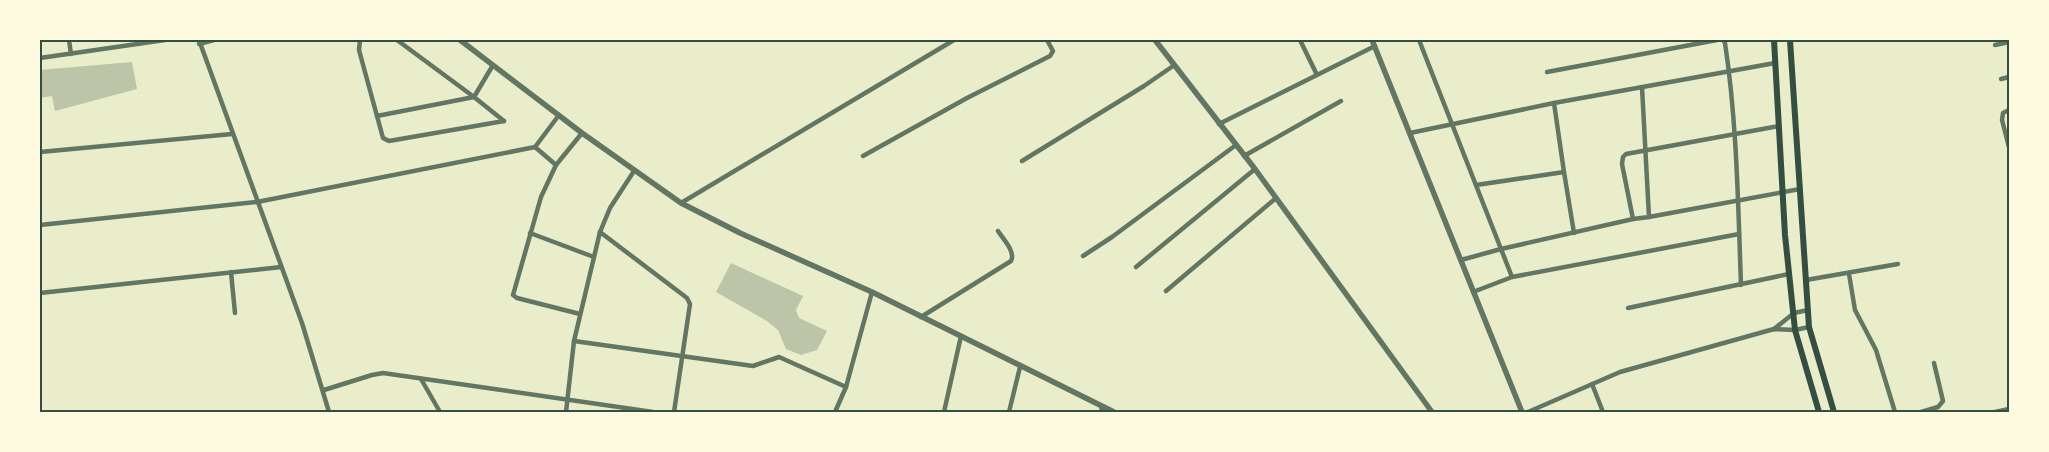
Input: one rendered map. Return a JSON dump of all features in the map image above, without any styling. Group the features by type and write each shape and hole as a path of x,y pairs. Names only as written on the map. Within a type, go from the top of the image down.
{"main road":[{"path":"1774,40 1782,192 1795,330 1819,412"},
{"path":"1790,40 1809,327 1834,412"}],"street":[{"path":"69,40 71,54"},
{"path":"40,58 165,40"},
{"path":"214,40 199,42 281,267 324,390 329,412"},
{"path":"360,40 359,50 383,138 389,141 504,121 397,40"},
{"path":"460,40 582,133 681,203 740,233 872,292 1101,409 1114,412"},
{"path":"681,203 954,40"},
{"path":"863,156 967,98 1050,56 1052,51 1047,40"},
{"path":"1155,40 1173,66 1255,169 1432,412"},
{"path":"1300,40 1317,75"},
{"path":"1372,40 1522,412"},
{"path":"1419,40 1512,277"},
{"path":"1547,72 1717,40"},
{"path":"1723,40 1729,71 1734,134 1741,285"},
{"path":"1995,45 2009,42"},
{"path":"1219,124 1374,46"},
{"path":"1410,133 1452,123 1775,63"},
{"path":"377,116 474,97 493,65"},
{"path":"1022,161 1173,66"},
{"path":"2001,79 2009,77"},
{"path":"1642,87 1650,217"},
{"path":"1244,156 1341,101"},
{"path":"1554,104 1574,232"},
{"path":"2009,110 2003,113 2002,120 2009,145"},
{"path":"40,225 257,202 536,147 560,115"},
{"path":"1633,219 1622,159 1626,154 1779,126"},
{"path":"580,314 517,298 513,295 541,197 556,166 582,133"},
{"path":"40,152 232,134"},
{"path":"1083,256 1112,237 1236,145"},
{"path":"536,147 556,166"},
{"path":"1136,267 1255,169"},
{"path":"566,412 574,341 600,232 610,208 634,171"},
{"path":"1476,185 1564,172"},
{"path":"1461,260 1633,219 1800,189"},
{"path":"1166,291 1186,272 1276,198"},
{"path":"922,317 1011,261 1012,253 998,231"},
{"path":"600,232 689,301 691,307 674,412"},
{"path":"530,233 594,258"},
{"path":"1473,292 1512,277 1739,234"},
{"path":"1806,280 1898,264"},
{"path":"40,293 281,267"},
{"path":"231,272 235,313"},
{"path":"1628,308 1789,274"},
{"path":"1849,274 1855,310 1876,350 1895,412"},
{"path":"835,412 846,388 872,292"},
{"path":"1528,412 1620,372 1774,328 1794,313 1808,310"},
{"path":"1774,328 1795,330 1809,327"},
{"path":"944,412 961,336"},
{"path":"574,341 753,366 779,357 846,388"},
{"path":"1921,412 1938,407 1943,401 1934,363"},
{"path":"1009,412 1020,367"},
{"path":"324,390 377,374 653,412"},
{"path":"421,379 440,412"},
{"path":"1592,384 1603,412"},
{"path":"1995,412 2009,409"}],"building":[{"path":"132,62 137,89 55,111 52,96 40,98 40,70"},
{"path":"731,263 803,296 796,310 799,318 827,331 817,350 801,355 786,349 778,330 767,321 716,292"}]}
